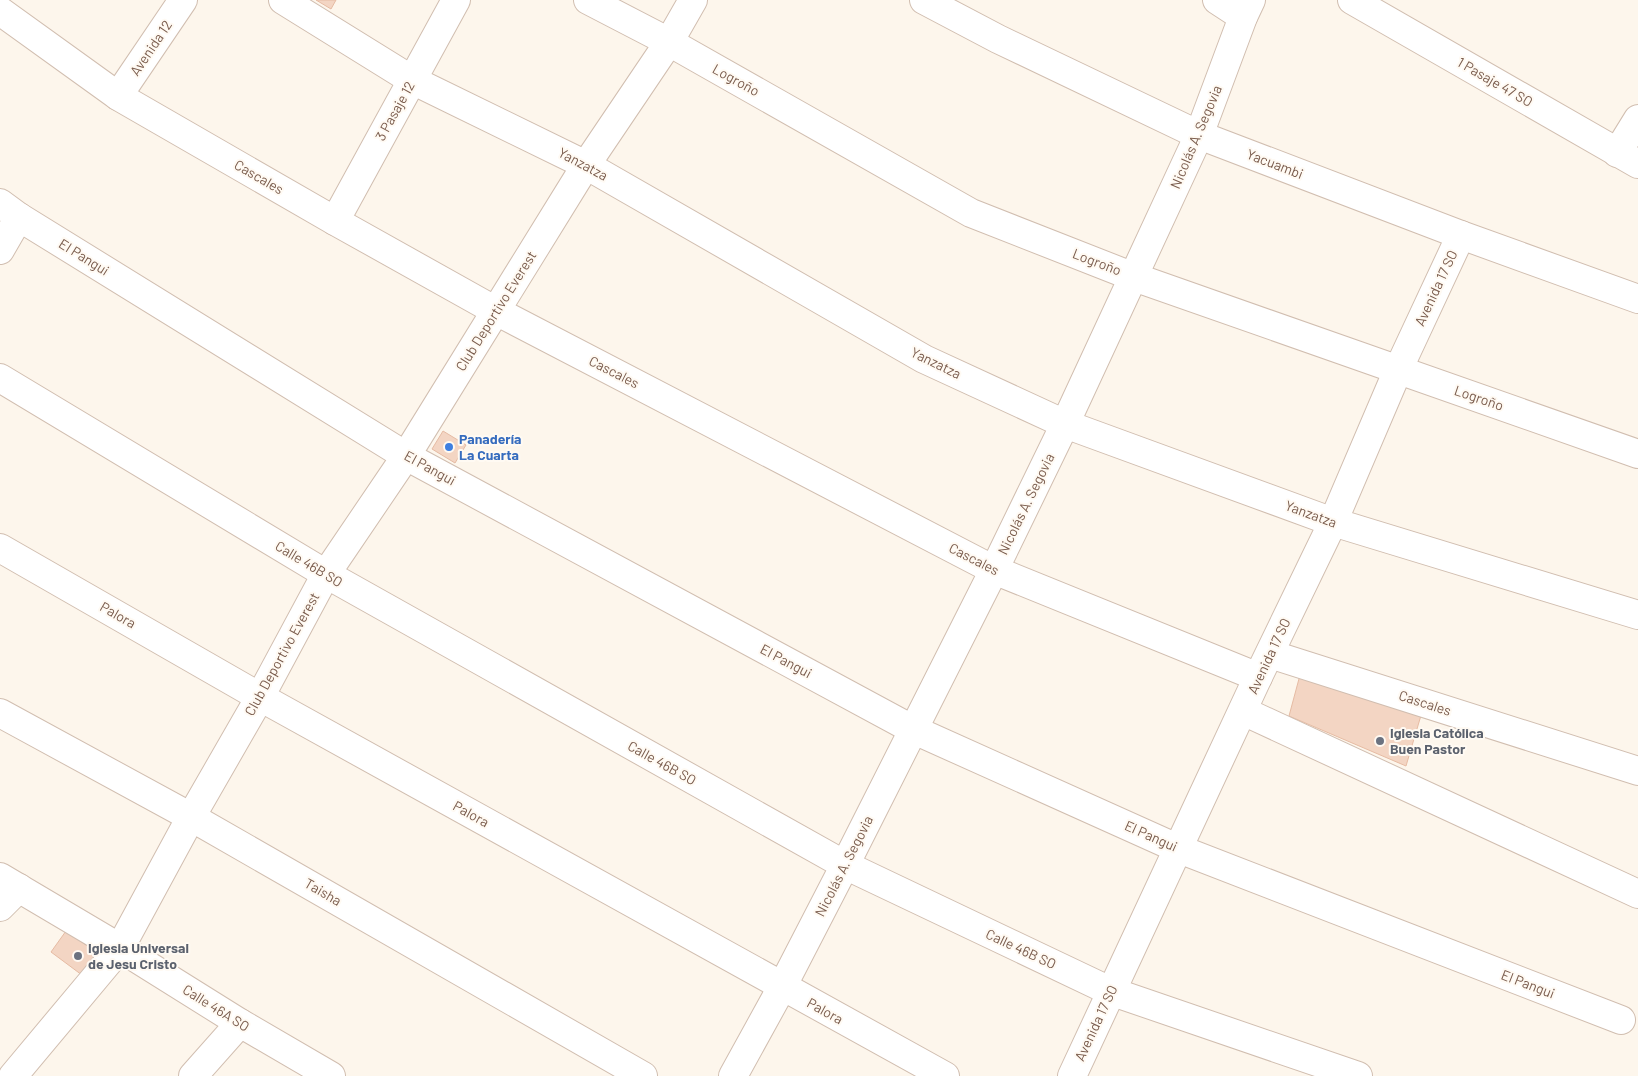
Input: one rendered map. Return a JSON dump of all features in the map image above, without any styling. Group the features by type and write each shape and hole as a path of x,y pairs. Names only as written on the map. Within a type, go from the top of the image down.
{"street":[{"name":"Avenida 12","path":"118,96 183,0"},
{"name":"Yanzatza","path":"283,0 412,80 586,165 924,359 1065,424 1333,522 1638,615"},
{"name":"3 Pasaje 12","path":"335,221 456,0"},
{"name":"Logroño","path":"588,0 669,42 971,213 1134,277 1638,454"},
{"name":"Club Deportivo Everest","path":"12,1076 120,948 191,816 260,697 326,574 406,456 586,165 669,42 692,0"},
{"name":"Yacuambi","path":"924,0 998,39 1199,135 1460,235 1638,299"},
{"path":"1216,0 1247,8"},
{"name":"1 Pasaje 47 SO","path":"1352,0 1628,158"},
{"name":"Nicolás A. Segovia","path":"733,1076 782,987 845,865 912,729 994,570 1065,424 1199,135 1247,8"},
{"name":"Cascales","path":"0,11 118,96 335,221 496,311 994,570 1264,666 1638,771"},
{"path":"1628,158 1638,119"},
{"path":"0,250 10,210"},
{"name":"El Pangui","path":"10,210 406,456 912,729 1179,849 1621,1020"},
{"name":"Avenida 17 SO","path":"1072,1076 1110,991 1333,522 1398,370 1460,235"},
{"name":"Calle 46B SO","path":"0,378 326,574 845,865 1110,991 1358,1076"},
{"name":"Palora","path":"0,548 260,697 945,1076"},
{"path":"1243,711 1638,894"},
{"name":"Taisha","path":"0,713 191,816 643,1076"},
{"path":"0,907 10,882"},
{"name":"Calle 46A SO","path":"10,882 120,948 317,1073"},
{"path":"193,1076 240,1023"}],"building":[{"path":"316,0 336,0 331,9"},
{"name":"Panadería La Cuarta","path":"443,431 466,445 455,463 432,449"},
{"name":"Iglesia Católica Buen Pastor","path":"1300,675 1422,712 1406,766 1289,716"},
{"name":"Iglesia Universal de Jesu Cristo","path":"66,931 106,959 90,981 51,952"}],"place":[{"name":"Panadería La Cuarta","path":"449,447"},
{"name":"Iglesia Católica Buen Pastor","path":"1380,741"},
{"name":"Iglesia Universal de Jesu Cristo","path":"78,956"}]}
